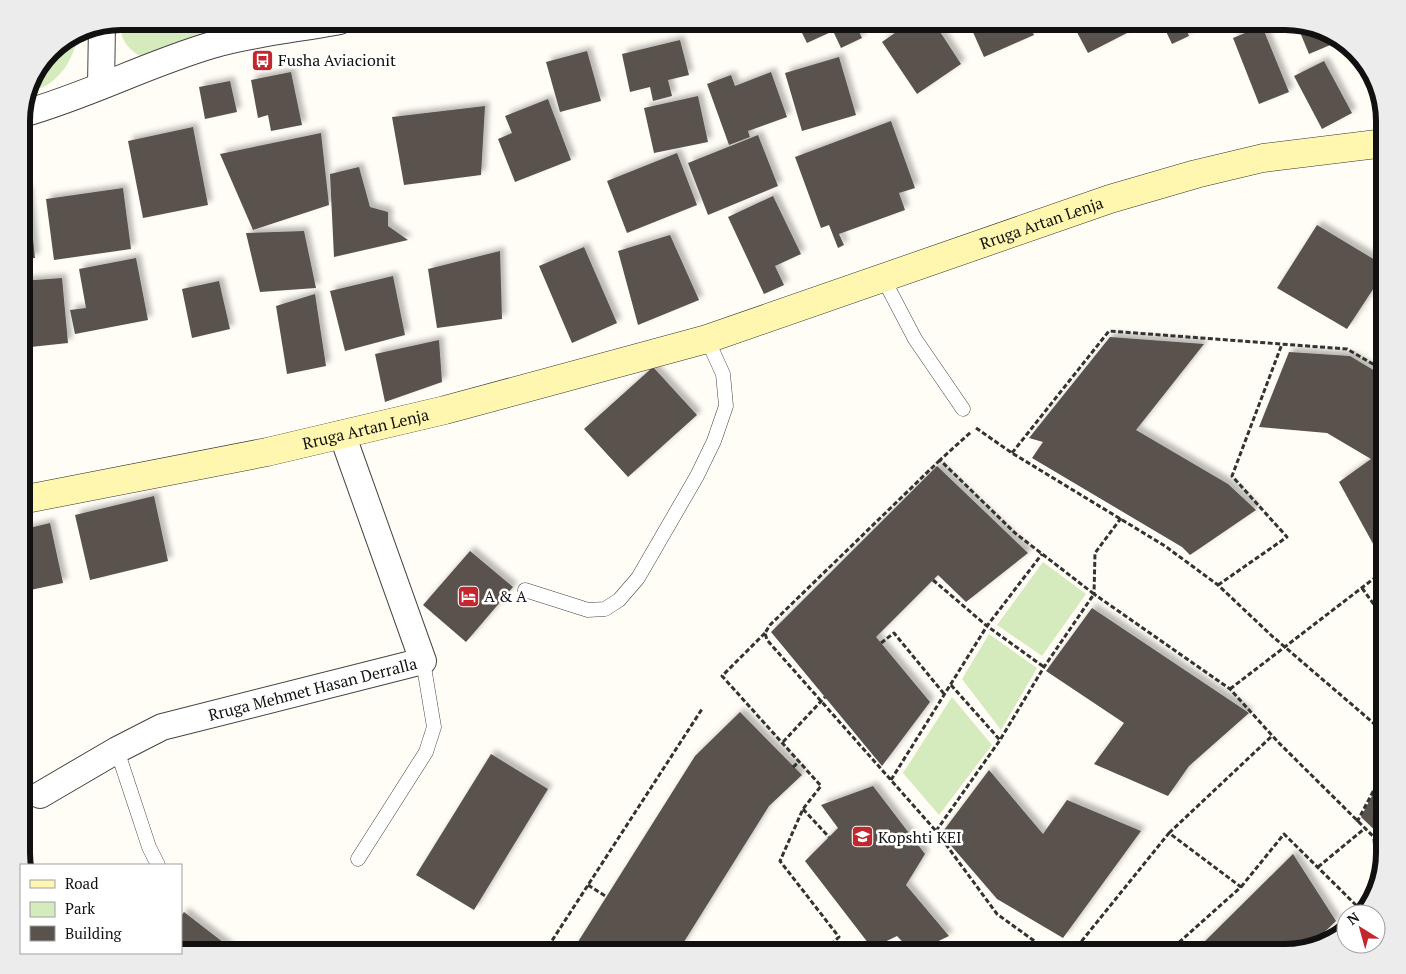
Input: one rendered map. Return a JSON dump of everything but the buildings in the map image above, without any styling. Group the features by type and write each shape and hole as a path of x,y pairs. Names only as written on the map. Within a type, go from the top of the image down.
{"street":[{"path":"31,112 55,105 101,86 214,45 293,30"},
{"path":"101,86 102,33"},
{"name":"Rruga Artan Lenja","path":"30,498 267,452 454,408 708,339 1110,199 1196,174 1263,158 1376,144"},
{"name":"Rruga Mehmet Hasan Derralla","path":"40,795 117,750 162,727 423,662 342,434"}],"lane":[{"path":"883,278 915,339 962,409"},
{"path":"525,590 588,610 605,609 619,600 638,578 697,476 714,441 726,406 723,374 708,339"},
{"path":"358,859 426,752 434,726 423,662"},
{"path":"117,750 158,864"}],"path":[{"path":"1012,453 1109,331 1347,349 1376,366"},
{"path":"1218,585 1287,537 1232,476 1282,344"},
{"path":"831,944 839,937 780,861 802,809 821,786 800,760 722,676 765,633 770,625 940,460 976,428 1012,453 1165,546 1218,585 1286,648 1376,725"},
{"path":"940,460 1015,533 1094,594 1230,689 1272,736 1374,838 1376,858"},
{"path":"936,831 1000,740 1044,667 1094,594 1094,553 1121,518"},
{"path":"891,780 987,626 1042,554"},
{"path":"1230,689 1286,648 1376,577"},
{"path":"933,580 987,626 1044,667"},
{"path":"1362,588 1376,607"},
{"path":"765,633 767,640 936,831 997,914 1039,944"},
{"path":"881,643 894,633 945,695"},
{"path":"951,686 1000,740"},
{"path":"783,742 820,700 825,697"},
{"path":"550,944 702,709"},
{"path":"1079,944 1169,833 1272,736"},
{"path":"793,767 800,760"},
{"path":"1358,822 1376,787"},
{"path":"802,809 829,837"},
{"path":"1318,867 1364,829"},
{"path":"1169,833 1241,887"},
{"path":"1177,944 1241,887 1284,834 1355,904"},
{"path":"588,885 607,897"}],"green space":[{"path":"121,30 237,30 140,56 125,42"},
{"path":"76,42 73,53 62,71 55,79 37,90 39,81 53,61"},
{"path":"1043,562 1086,594 1042,656 997,625"},
{"path":"989,634 1037,668 1001,730 962,679"},
{"path":"952,697 992,745 939,815 903,773"}],"place":[{"name":"Fusha Aviacionit","path":"262,60"},
{"name":"A & A","path":"468,596"},
{"name":"Kopshti KEI","path":"862,837"}]}
